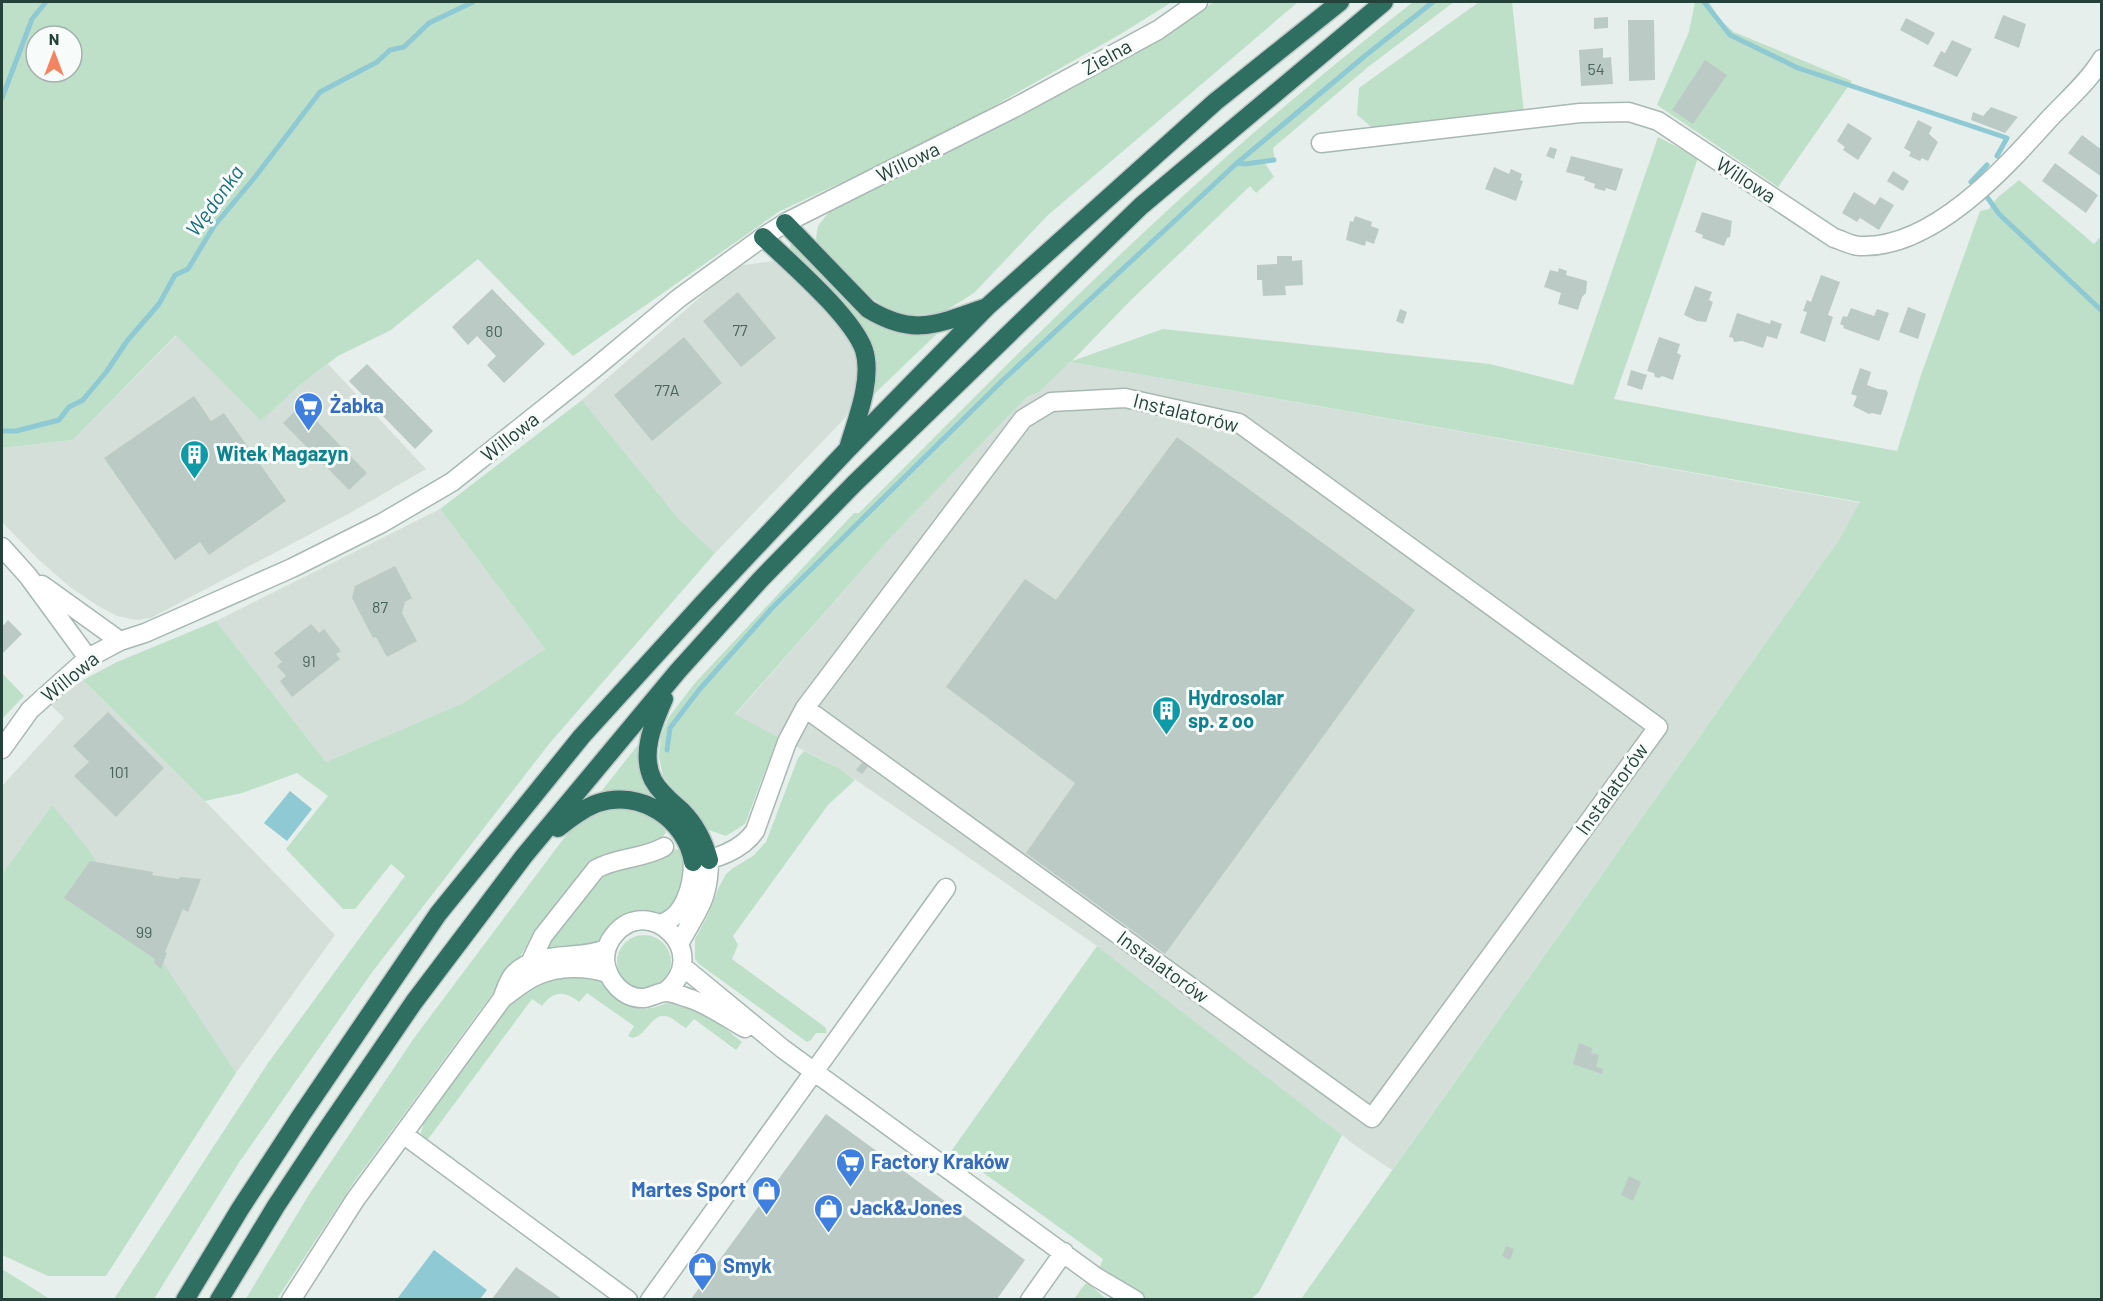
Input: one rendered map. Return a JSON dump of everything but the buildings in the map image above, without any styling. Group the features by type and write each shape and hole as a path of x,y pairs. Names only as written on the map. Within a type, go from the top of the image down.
{"highway":[{"path":"185,1299 302,1114 438,914 582,736 704,602 988,306 1215,102 1340,2"},
{"path":"219,1299 317,1144 414,1002 525,856 678,671 761,579 854,484 1141,206 1384,2"},
{"path":"785,223 868,309 883,318 907,326 923,326 939,323 988,306"},
{"path":"763,237 837,310 855,333 864,351 866,369 864,390 848,450"},
{"path":"678,671 653,724 647,756 653,780 667,798 684,813 704,843 701,861"},
{"path":"525,856 577,813 597,803 615,799 644,803 668,818 701,861"}],"street":[{"name":"Zielna","path":"1014,108 1158,30 1198,2"},
{"name":"Willowa","path":"1321,143 1580,112 1629,112 1658,121 1834,238 1858,246 1880,245 1919,233 1958,208 2005,167 2102,60"},
{"name":"Willowa","path":"2,749 30,710 88,658 120,641 145,633 292,568 382,523 452,482 679,298 763,237 785,223 1014,108"},
{"name":"Instalatorów","path":"701,861 741,846 755,831 787,742 805,708 1023,419 1051,402 1125,398 1239,423 1658,727 1372,1118 805,708"},
{"path":"2,547 28,576 88,658"},
{"path":"28,576 120,641"},
{"path":"530,963 543,936 596,869 608,862 654,852 663,847"},
{"path":"659,924 669,922 683,905 701,861"},
{"path":"679,944 701,907 709,878 701,861"},
{"path":"650,1299 946,888"},
{"path":"646,921 659,924 666,928 679,944 682,966 672,986 656,996 642,998 631,996 613,983 607,973 606,949 615,933 630,923 646,921"},
{"path":"291,1299 354,1200 502,999 512,975 530,963 561,955 584,954 606,949"},
{"path":"682,966 814,1072 1096,1277 1135,1299"},
{"path":"502,999 538,975 562,969 598,970 607,973"},
{"path":"665,992 692,999 783,1049"},
{"path":"403,1134 628,1299"},
{"path":"1034,1298 1064,1252"},
{"path":"1096,1277 1114,1299"}],"shaded area":[{"path":"773,261 795,277 842,323 857,353 859,388 845,418 715,553 679,519 582,400 736,266"},
{"path":"177,335 261,421 300,385 328,364 426,469 350,513 151,618 137,620 117,616 70,587 39,560 2,522 2,448 73,440"},
{"path":"1070,362 1861,503 1840,538 1392,1170 1356,1146 1097,946 840,769 735,715 892,536 1027,397 1039,392"},
{"path":"440,509 545,649 463,703 326,762 216,621"},
{"path":"83,680 335,935 236,1073 152,970 52,805 2,874 2,786 64,718 50,704"}],"green space":[{"path":"2,2 1172,2 1119,35 939,137 780,211 573,356 478,259 391,330 338,356 300,385 261,421 176,335 73,440 2,448"},
{"path":"1214,2 1298,2 1048,215 974,293 942,313 899,316 852,285 819,250 816,238 818,226 829,212 1139,49"},
{"path":"1413,2 1454,2 1368,67 1273,148 1275,162 1265,163 1274,177 1256,193 1250,186 1130,301 1072,361 1163,329 1490,364 1573,385 1658,137 1698,158 1614,399 1897,451 1921,375 1980,211 1989,209 1997,198 2019,180 2094,244 2101,236 2101,1299 1301,1299 1840,538 1860,502 1070,362 1039,392 1027,397 892,536 735,714 778,737 745,824 726,836 706,829 694,809 675,792 663,776 659,757 661,736 669,717 694,684 854,513 859,513 1029,343 1229,154"},
{"path":"1479,2 1512,2 1524,113 1375,130 1357,115 1359,88"},
{"path":"1695,2 1709,2 1721,21 1734,32 1852,81 1778,187 1657,105 1689,32"},
{"path":"790,244 794,244 862,312 941,330 870,398 872,360 791,252"},
{"path":"582,400 679,519 715,553 549,744 373,971 240,1161 154,1299 114,1299 268,1063 405,876 391,864 355,909 343,909 286,849 328,796 297,773 242,793 205,801 83,680 117,662 216,621 326,762 463,703 545,649 440,509"},
{"path":"2,673 24,696 2,719"},
{"path":"641,741 643,771 656,799 628,793 600,793"},
{"path":"804,751 840,769 855,780 828,805 733,936 738,945 732,959 825,1027 827,1033 816,1033 807,1042 695,959 695,939 718,889 726,874 753,856 766,842 798,758"},
{"path":"52,805 86,846 236,1073 106,1276 48,1276 2,1255 2,874"},
{"path":"612,806 651,815 662,825 666,833 655,844 594,860 537,933 354,1182 277,1299 245,1300 310,1193 414,1038 579,818"},
{"path":"672,849 681,850 685,866 681,894 666,913 653,915 605,936 588,947 549,949 545,942 595,877"},
{"path":"644,935 654,937 663,943 669,952 671,962 669,972 663,981 654,987 644,989 634,987 625,981 619,972 617,962 619,952 625,943 634,937"},
{"path":"1097,946 1342,1135 1259,1292 1250,1300 1146,1299 1100,1267 1103,1259 952,1150"},
{"path":"554,976 597,977 622,1001 637,1008 656,1007 673,1001 691,1004 742,1042 736,1050 694,1019 686,1028 669,1017 663,1016 654,1020 633,1038 628,1036 634,1026 587,993 579,1002 564,994 551,997 542,1006 532,999 426,1142 421,1133 424,1121 520,992"},
{"path":"2,1269 50,1299 2,1299"},
{"path":"1088,1283 1106,1299 1074,1299"}],"water":[{"path":"290,791 312,809 287,841 264,823"},
{"path":"434,1250 487,1290 480,1299 397,1299"}],"waterway":[{"path":"2,98 32,19 46,2"},
{"name":"Wędonka","path":"2,431 16,431 59,420 69,407 83,400 107,371 127,341 159,304 175,275 188,269 214,226 320,92 377,62 390,50 404,47 429,23 473,2"},
{"path":"667,750 670,728 699,690 772,608 1002,381 1237,163 1433,2"},
{"path":"1704,2 1730,35 1798,68 2007,138 1997,156"},
{"path":"1237,163 1274,160"},
{"path":"1971,182 1987,165"},
{"path":"1987,197 1999,214 2102,311"}],"place":[{"name":"Żabka","path":"309,432"},
{"name":"Witek Magazyn","path":"195,480"},
{"name":"Hydrosolar sp. z oo","path":"1167,736"},
{"name":"Factory Kraków","path":"850,1188"},
{"name":"Martes Sport","path":"767,1216"},
{"name":"Jack&Jones","path":"829,1234"},
{"name":"Smyk","path":"702,1292"}]}
